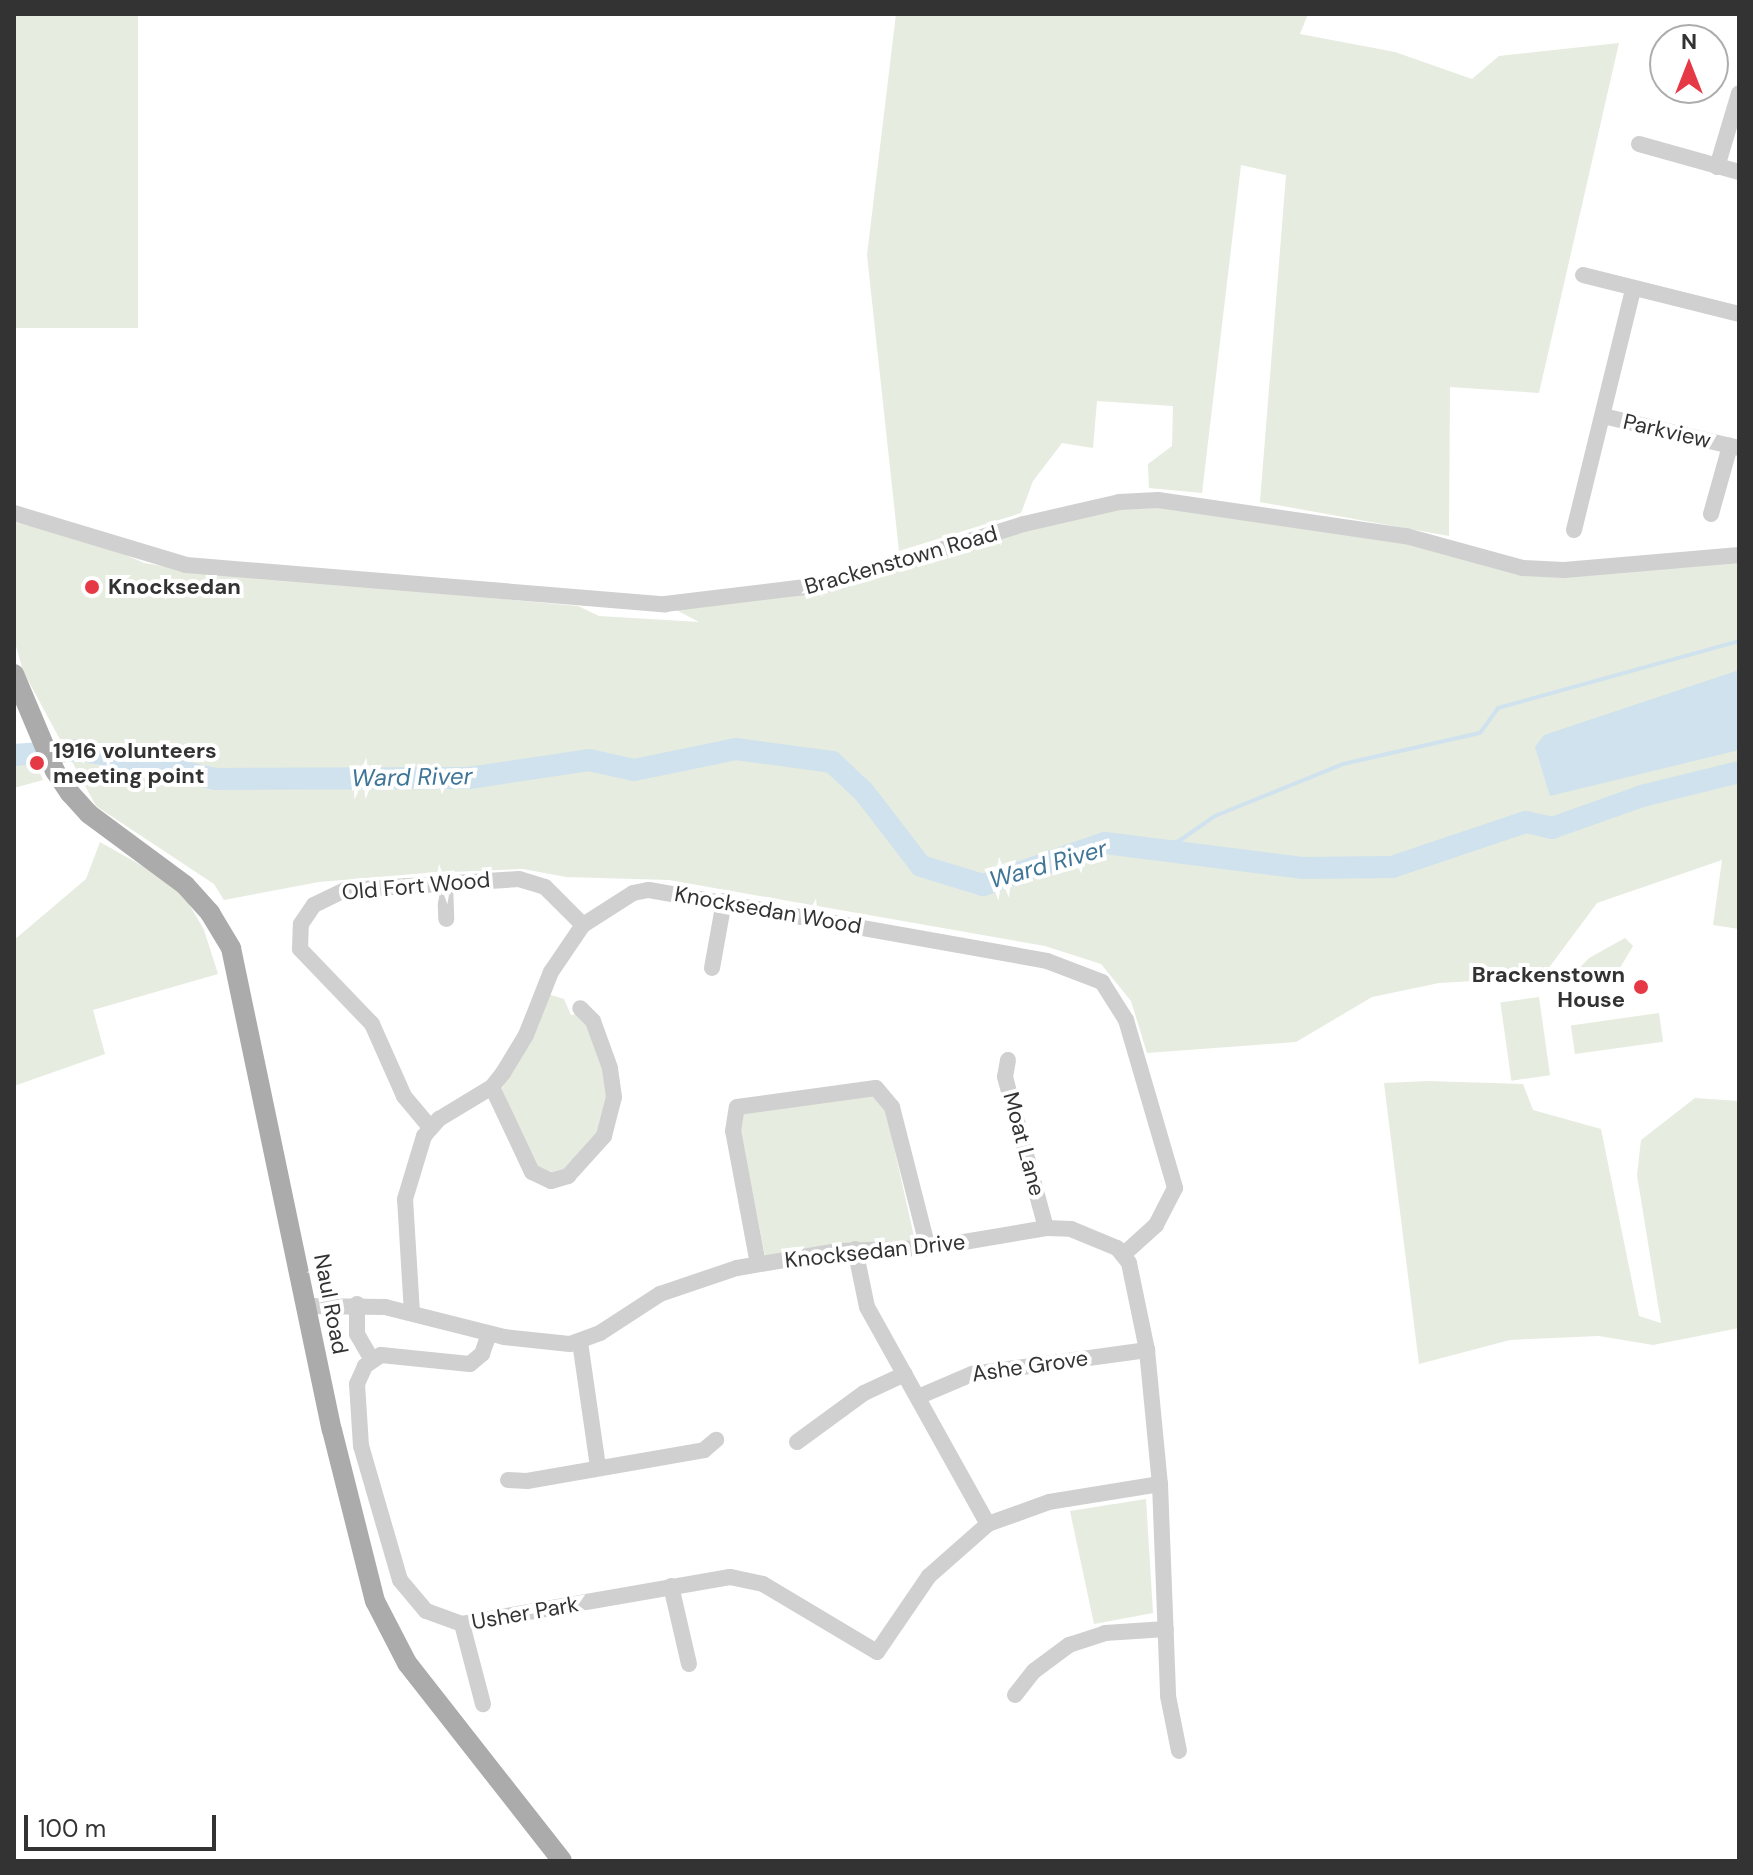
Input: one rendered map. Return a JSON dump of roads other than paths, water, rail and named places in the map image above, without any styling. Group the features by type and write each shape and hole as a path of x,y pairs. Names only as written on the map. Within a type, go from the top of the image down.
{"main road":[{"name":"Naul Road","path":"14,674 55,771 89,814 185,885 231,948 361,1550 388,1633 562,1861"}],"street":[{"path":"1717,167 1739,93"},
{"path":"1639,144 1739,172"},
{"path":"1583,275 1739,314"},
{"name":"Parkview","path":"1574,530 1588,486 1633,289"},
{"name":"Parkview","path":"1603,416 1735,447 1711,514"},
{"name":"Brackenstown Road","path":"14,513 186,565 665,604 830,584 1024,524 1119,502 1158,500 1406,536 1523,568 1564,570 1739,555"},
{"name":"Old Fort Wood","path":"429,1126 404,1096 372,1024 305,956 299,933 314,905 335,891 445,883 534,882 559,898 583,925"},
{"path":"445,883 446,919"},
{"name":"Knocksedan Wood","path":"429,1126 492,1087 515,1056 551,972 583,925 641,891 724,901 1047,961 1102,982 1126,1020 1175,1188 1156,1225 1124,1254"},
{"path":"712,968 724,901"},
{"path":"492,1087 532,1172 551,1181 568,1176 604,1136 614,1097 610,1068 593,1021 580,1008"},
{"name":"Moat Lane","path":"1008,1060 1005,1077 1046,1228"},
{"path":"758,1264 733,1131 737,1107 876,1088 892,1107 928,1248"},
{"path":"412,1313 405,1199 429,1126"},
{"name":"Knocksedan Drive","path":"580,1342 660,1294 758,1264 855,1249 928,1248 1046,1228 1086,1232 1124,1254"},
{"path":"855,1249 867,1307 988,1524 1049,1502 1160,1484"},
{"path":"1124,1254 1147,1350 1160,1484 1170,1716 1179,1751"},
{"path":"307,1306 357,1304 412,1313 489,1334 558,1344 580,1342 598,1467"},
{"path":"357,1304 357,1334 372,1360 404,1353 450,1365 470,1364 482,1354 489,1334"},
{"name":"Ashe Grove","path":"918,1397 972,1374 1147,1350"},
{"name":"Usher Park","path":"372,1360 359,1373 357,1426 394,1564 416,1604 462,1624 730,1577 763,1584 877,1652 929,1576 988,1524"},
{"path":"797,1442 852,1400 905,1374"},
{"path":"508,1480 704,1450 716,1440"},
{"path":"671,1586 689,1664"},
{"path":"462,1624 483,1704"},
{"path":"1015,1695 1034,1671 1069,1645 1105,1633 1166,1629"}],"water":[{"path":"1739,670 1739,750 1550,796 1535,747 1544,735"}],"waterway":[{"path":"1143,850 1179,841 1215,816 1343,764 1480,733 1498,708 1739,641"},
{"name":"Ward River","path":"14,755 82,750 216,779 469,778 589,760 634,770 736,749 832,762 864,792 921,866 983,885 1105,843 1302,868 1392,867 1526,822 1552,828 1642,796 1739,772"}],"place":[{"name":"Knocksedan","path":"92,587"},
{"name":"1916 volunteers meeting point","path":"37,763"},
{"name":"Brackenstown House","path":"1641,987"}]}
